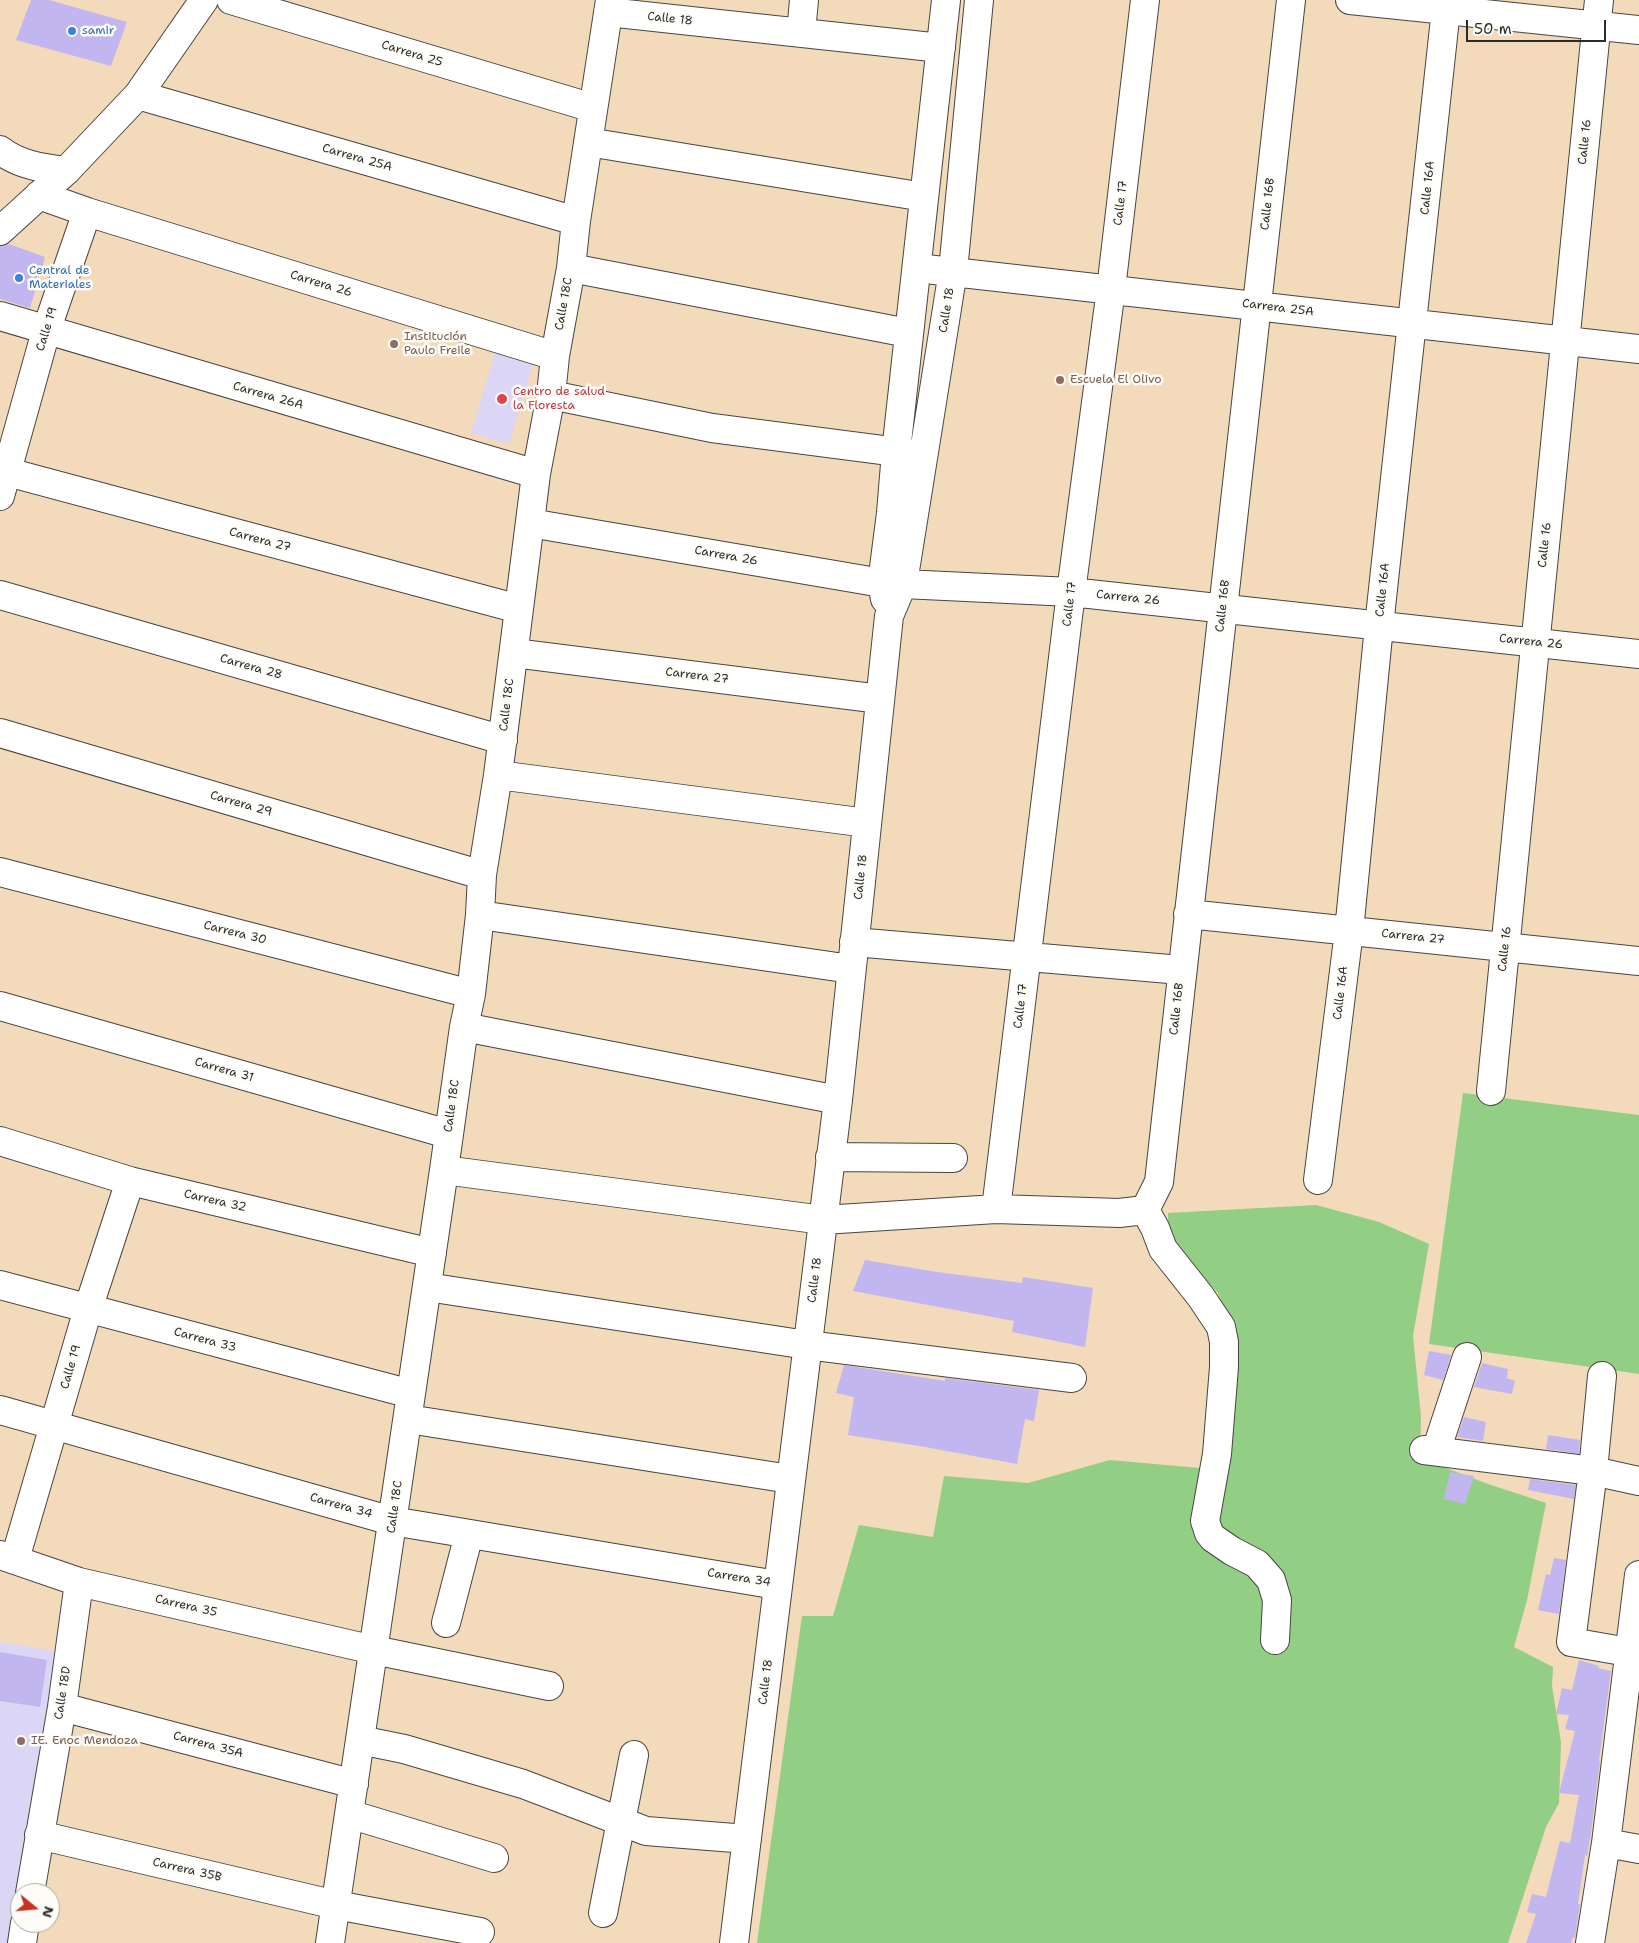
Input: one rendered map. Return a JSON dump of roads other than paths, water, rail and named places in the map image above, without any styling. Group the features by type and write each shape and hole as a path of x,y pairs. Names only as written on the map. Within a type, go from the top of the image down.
{"street":[{"path":"0,231 66,171 138,95 204,0"},
{"name":"Carrera 25","path":"231,0 593,108"},
{"path":"801,33 804,0"},
{"name":"Calle 18","path":"734,1943 838,1100 892,583 891,513 896,452 946,0"},
{"name":"Calle 18","path":"892,583 924,456 953,271 979,0"},
{"name":"Calle 17","path":"996,1209 1071,592 1111,289 1144,0"},
{"name":"Calle 16B","path":"1145,1210 1159,1182 1181,970 1291,0"},
{"path":"1350,0 1598,13 1639,30"},
{"name":"Calle 16A","path":"1318,1180 1349,931 1379,626 1447,5"},
{"name":"Calle 18C","path":"330,1943 448,1134 464,1027 471,994 480,915 482,875 503,740 536,474 551,395 555,356 571,268 576,221 608,6"},
{"name":"Calle 18","path":"608,6 801,33 941,48"},
{"name":"Calle 16","path":"1492,1091 1598,13"},
{"name":"Carrera 25A","path":"138,95 576,221"},
{"path":"588,142 924,197"},
{"path":"0,150 8,156 36,168 66,171"},
{"path":"39,195 87,212"},
{"name":"Calle 19","path":"2,479 46,331 87,212"},
{"name":"Carrera 26","path":"87,212 555,356"},
{"name":"Calle 18C","path":"571,268 908,333"},
{"name":"Carrera 25A","path":"916,268 1639,349"},
{"name":"Carrera 26A","path":"0,316 536,474"},
{"path":"551,395 712,428 924,456"},
{"name":"Carrera 27","path":"2,479 519,610"},
{"name":"Carrera 26","path":"530,523 892,583 1071,592 1639,654"},
{"name":"Carrera 28","path":"0,595 503,740"},
{"name":"Carrera 27","path":"514,653 880,699"},
{"name":"Carrera 29","path":"0,733 482,875"},
{"path":"498,775 867,823"},
{"name":"Carrera 30","path":"0,872 471,994"},
{"name":"Carrera 27","path":"1188,914 1639,961"},
{"path":"480,915 852,969"},
{"path":"854,942 1181,970"},
{"name":"Carrera 31","path":"0,1006 448,1134"},
{"path":"464,1027 838,1100"},
{"name":"Carrera 32","path":"0,1141 130,1181 432,1253"},
{"path":"830,1157 953,1158"},
{"path":"444,1170 823,1220 996,1209 1119,1213 1145,1210 1155,1228 1163,1249 1201,1297 1221,1327 1224,1342 1224,1367 1217,1454 1205,1521 1213,1538 1232,1551 1257,1564 1271,1580 1278,1600 1275,1640"},
{"name":"Calle 19","path":"7,1557 54,1425 88,1309 130,1181"},
{"name":"Carrera 33","path":"0,1285 88,1309 409,1406 790,1479"},
{"path":"427,1287 807,1345 1072,1378"},
{"path":"1467,1357 1430,1451 1593,1470 1639,1481"},
{"path":"1602,1376 1593,1470 1570,1642 1635,1653"},
{"name":"Carrera 34","path":"0,1410 392,1521 777,1585"},
{"path":"446,1623 469,1534"},
{"name":"Carrera 35","path":"7,1557 79,1582 374,1650 549,1686"},
{"path":"1590,1943 1635,1653 1639,1575"},
{"name":"Calle 18D","path":"32,1883 62,1707 79,1582"},
{"name":"Carrera 35A","path":"62,1707 354,1784"},
{"path":"360,1740 404,1749 523,1784 646,1832 746,1839"},
{"path":"603,1913 634,1755"},
{"path":"349,1814 494,1858"},
{"name":"Carrera 35B","path":"39,1835 336,1904 480,1932"},
{"path":"1606,1843 1639,1849"}],"place":[{"name":"samir","path":"72,31"},
{"name":"Central de Materiales","path":"19,278"},
{"name":"Institución Paulo Freile","path":"394,344"},
{"name":"Escuela El Olivo","path":"1060,380"},
{"name":"Centro de salud la Floresta","path":"502,399"},
{"name":"IE. Enoc Mendoza","path":"21,1741"}]}
